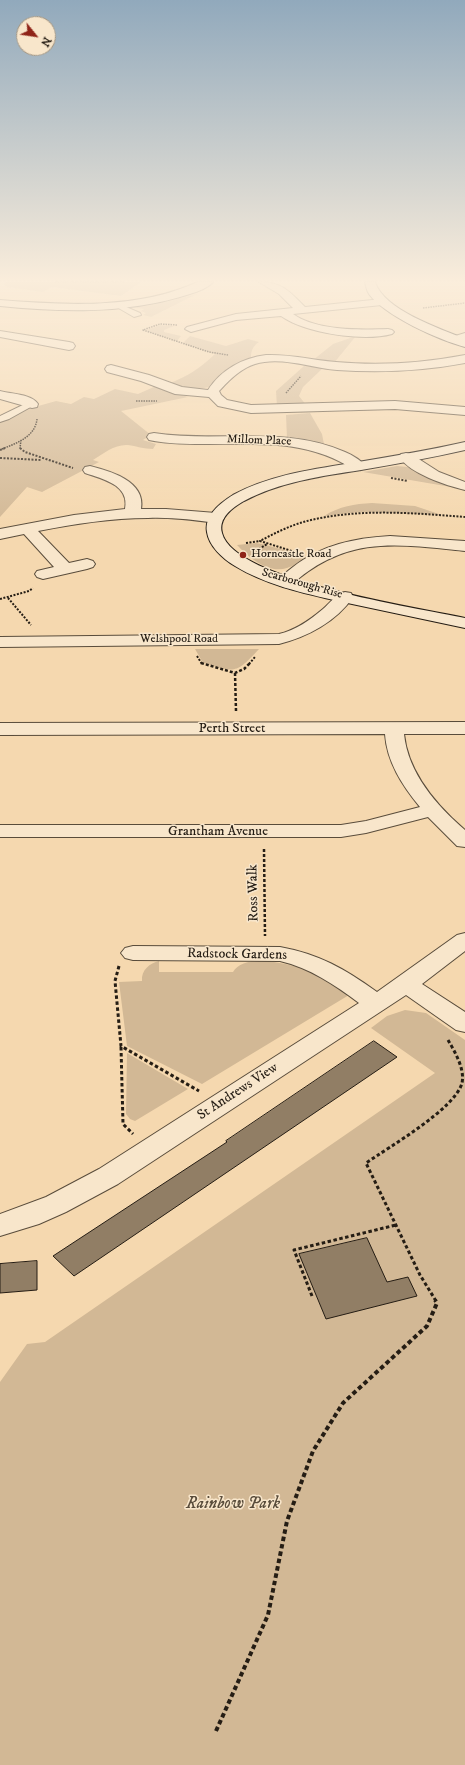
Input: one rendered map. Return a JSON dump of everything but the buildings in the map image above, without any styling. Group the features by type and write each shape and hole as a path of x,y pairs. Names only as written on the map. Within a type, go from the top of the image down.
{"street":[{"path":"213,394 216,386 228,376 247,364"},
{"path":"321,364 390,367 429,364"},
{"path":"111,369 145,378 180,391 213,394 220,402 236,407 290,409 381,405 465,411"},
{"path":"0,395 23,400 28,406"},
{"name":"Millom Place","path":"154,438 173,440 291,441 326,449 347,458 358,466"},
{"path":"0,534 94,516 149,513 216,518 227,506 236,500 263,488 292,479 465,446"},
{"path":"406,458 433,476 465,486"},
{"path":"96,472 115,467"},
{"path":"96,472 120,481 130,489 134,500 132,514"},
{"name":"Scarborough Rise","path":"216,518 214,529 216,538 221,546 232,556 250,568 285,582 345,597 465,623"},
{"path":"28,529 65,569"},
{"path":"285,582 317,558 344,548 380,541 407,541 465,546"},
{"path":"43,574 87,564"},
{"name":"Welshpool Road","path":"0,642 270,640 288,638 302,632 325,616 345,597"},
{"name":"Perth Street","path":"0,729 465,728"},
{"path":"394,729 397,753 404,767 433,810 465,841"},
{"name":"Grantham Avenue","path":"0,831 263,832 347,830 366,827 433,810"},
{"name":"St Andrews View","path":"0,1225 26,1217 70,1199 118,1172 221,1103 406,984 465,940"},
{"name":"Radstock Gardens","path":"134,953 265,954 295,956 311,961 332,971 376,1003"},
{"path":"406,984 458,1019"}],"lane":[{"path":"0,418 6,417 28,406"}],"path":[{"path":"290,409 286,398 287,391 316,364"},
{"path":"0,450 21,440 32,432 37,425 36,417 28,406"},
{"path":"21,440 21,450 47,461 87,472 96,472"},
{"path":"0,458 47,461"},
{"path":"385,477 408,481"},
{"path":"317,558 260,541 285,527 315,519 381,514 465,517"},
{"path":"0,599 29,591 43,579 43,574"},
{"path":"8,598 40,636 38,641"},
{"path":"187,640 202,664 235,673 244,669 270,640"},
{"path":"235,673 237,728"},
{"name":"Ross Walk","path":"263,832 265,954"},
{"path":"134,953 122,953 115,981 121,1046 123,1124 149,1151"},
{"path":"216,1731 268,1615 287,1521 313,1451 343,1403 427,1326 437,1303 420,1275 366,1163 441,1110 455,1096 462,1084 461,1069 454,1052 438,1026 458,1019"},
{"path":"121,1046 221,1103"},
{"path":"312,1296 294,1250 396,1225"}],"green space":[{"path":"203,364 239,364 233,367 210,387 184,391 168,384 193,372"},
{"path":"304,366 323,368 303,387 299,396 307,406 277,407 276,391"},
{"path":"156,386 188,397 121,411 151,435 143,440 156,444 153,449 128,445 114,447 93,460 99,462 42,492 27,487 0,517 0,422 10,419 24,410 56,401 71,404 84,397 94,399 115,389 138,394"},
{"path":"310,413 322,434 324,444 287,439 286,415"},
{"path":"397,466 408,467 451,487 363,472"},
{"path":"372,503 415,506 442,515 359,512 324,516 347,506"},
{"path":"256,543 306,556 290,567 273,569 253,560 237,545"},
{"path":"195,649 259,649 239,667 229,669 203,663"},
{"path":"159,961 159,972 233,972 239,965 261,961 287,964 320,975 349,995 202,1084 127,1046 119,982 142,981 145,970 152,963"},
{"name":"Rainbow Park","path":"405,1010 426,1013 465,1040 465,1765 0,1765 0,1382 27,1344 45,1342 435,1073 371,1028 387,1016"},
{"path":"127,1053 188,1089 135,1121 130,1119 126,1114"}],"place":[{"name":"Horncastle Road","path":"243,555"}]}
